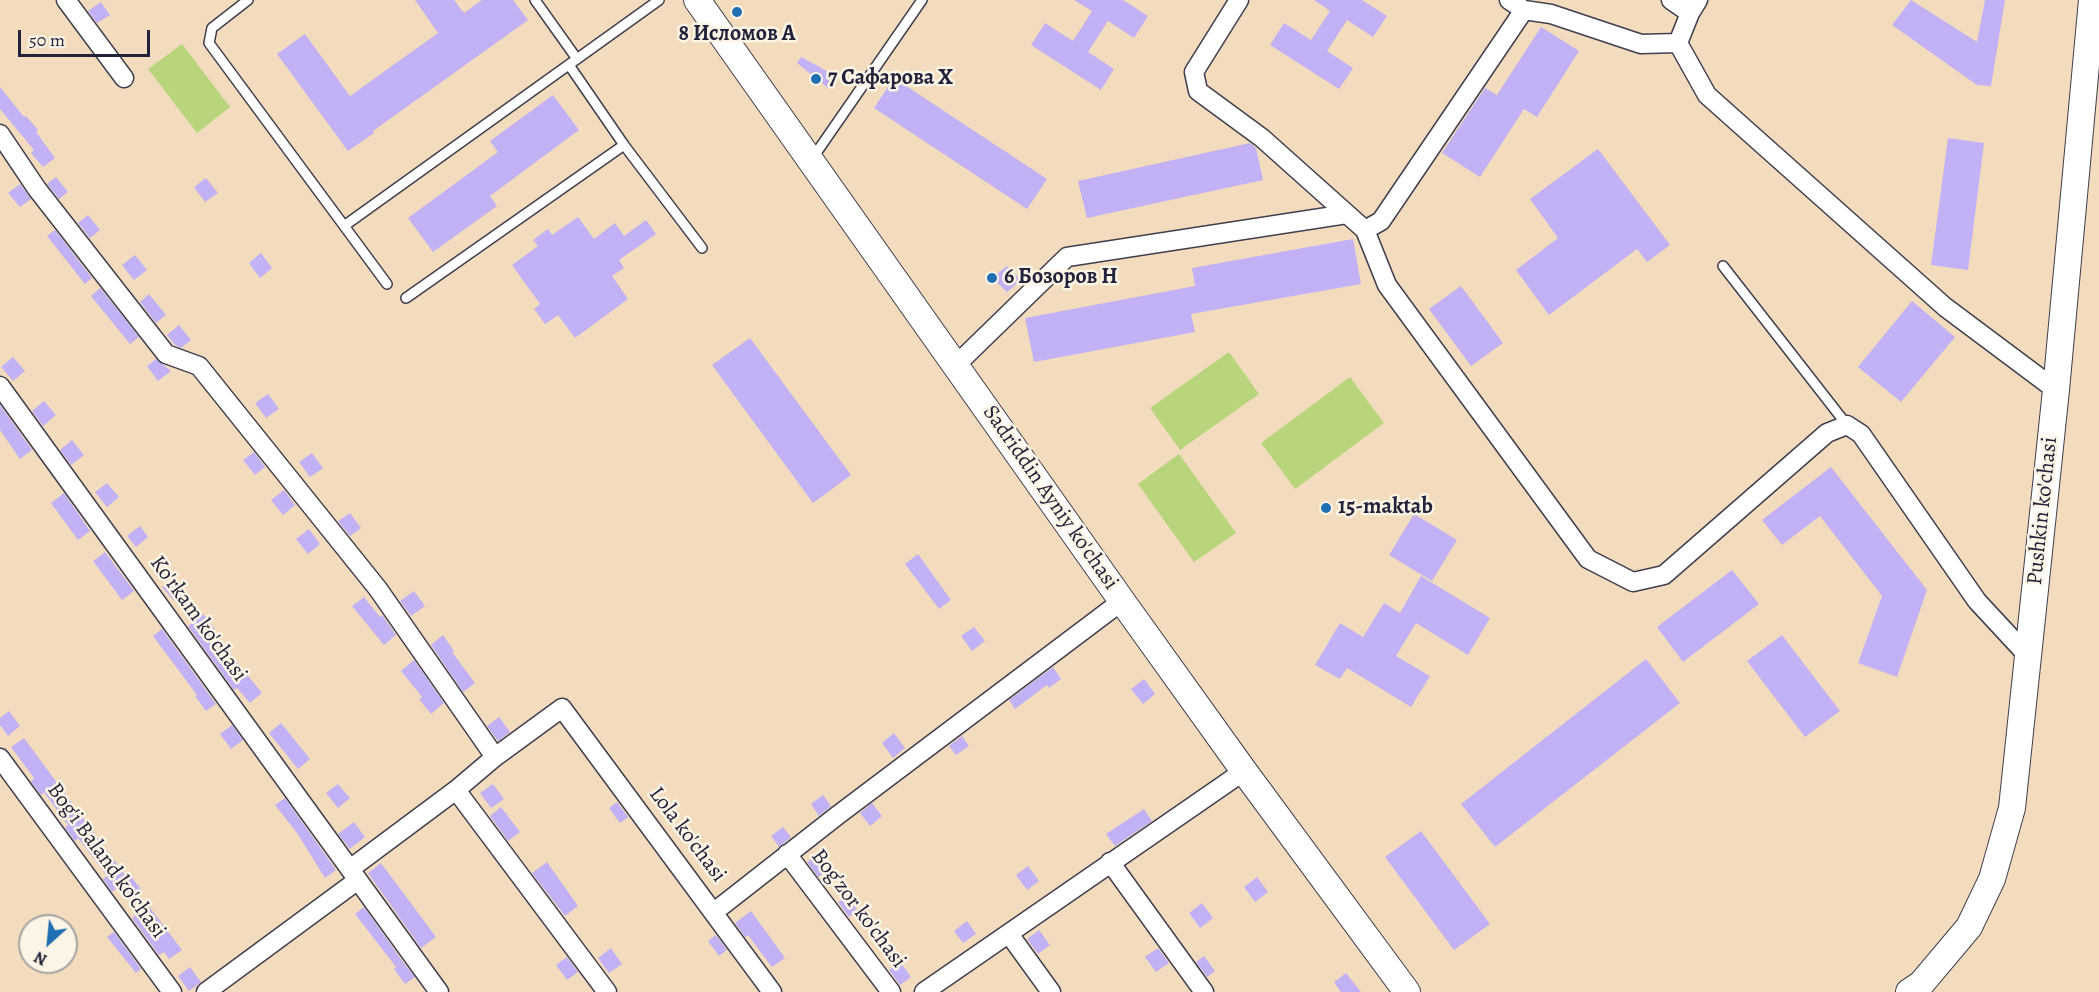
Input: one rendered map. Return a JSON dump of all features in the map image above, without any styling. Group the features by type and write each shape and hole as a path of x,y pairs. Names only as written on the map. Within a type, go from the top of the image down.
{"street":[{"path":"66,0 124,78"},
{"name":"Sadriddin Ayniy ko'chasi","path":"697,0 1122,601 1407,992"},
{"path":"1239,0 1194,72 1198,91 1262,138 1365,230 1387,285 1588,559 1633,582 1664,575 1827,433 1847,425 1861,434 1977,601 2028,656"},
{"path":"1671,0 1694,7 1678,43"},
{"name":"Pushkin ko'chasi","path":"1909,992 1921,984 1969,927 1992,879 2012,808 2056,390 2092,0"},
{"path":"1365,230 1381,221 1516,5 1551,14 1641,44 1678,43"},
{"path":"1678,43 1707,95 1945,307 2056,390"},
{"path":"0,134 37,189 166,354 198,366 370,580 495,757 354,875 206,992"},
{"path":"956,365 1067,257 1347,214"},
{"name":"Ko'rkam ko'chasi","path":"0,386 439,992"},
{"path":"714,912 787,854 1122,601"},
{"name":"Lola ko'chasi","path":"495,757 562,708 772,992"},
{"name":"Bog'i Baland ko'chasi","path":"0,758 172,992"},
{"path":"924,992 1244,771"},
{"path":"456,790 607,992"},
{"name":"Bog'zor ko'chasi","path":"787,854 891,992"},
{"path":"1110,862 1204,992"},
{"path":"1009,934 1051,992"}],"lane":[{"path":"248,0 212,28 209,43 387,284"},
{"path":"535,0 624,145 702,248"},
{"path":"344,226 659,0"},
{"path":"811,161 922,0"},
{"path":"406,298 624,145"},
{"path":"1723,266 1847,425"}],"green space":[{"path":"182,44 230,107 197,133 148,69"},
{"path":"1229,352 1259,394 1180,450 1150,408"},
{"path":"1350,377 1384,423 1295,489 1261,443"},
{"path":"1179,454 1236,533 1194,562 1138,484"}],"building":[{"path":"415,0 454,0 464,13 482,0 513,0 528,20 348,151 277,54 305,34 350,96 438,33"},
{"path":"1074,0 1123,0 1148,16 1134,38 1108,21 1088,52 1114,69 1101,90 1031,45 1045,23 1073,41 1092,11"},
{"path":"1314,0 1362,0 1387,16 1373,37 1347,20 1327,51 1353,68 1339,89 1270,45 1284,23 1311,40 1330,11"},
{"path":"1911,0 1977,42 1985,0 2005,0 1991,86 1977,85 1892,25"},
{"path":"101,2 110,15 97,23 88,11"},
{"path":"1541,27 1579,51 1537,117 1524,109 1480,177 1442,153 1485,88 1497,95"},
{"path":"801,57 836,76 828,88 797,63"},
{"path":"894,78 1047,179 1027,209 874,108"},
{"path":"0,87 24,117 26,116 38,130 36,132 55,158 43,167 31,153 34,150 0,109"},
{"path":"553,95 579,130 490,196 497,206 433,252 408,218 498,152 490,141"},
{"path":"1948,138 1984,143 1968,270 1931,265"},
{"path":"1250,143 1256,148 1263,180 1087,218 1078,181"},
{"path":"1598,149 1670,245 1647,262 1637,249 1549,315 1516,270 1558,238 1530,199"},
{"path":"56,177 68,192 59,199 47,184"},
{"path":"206,178 218,193 205,202 194,187"},
{"path":"20,184 31,199 20,207 8,193"},
{"path":"88,215 100,230 90,238 78,223"},
{"path":"578,217 594,239 615,223 624,236 646,220 656,234 619,260 624,268 612,276 628,299 575,338 558,315 545,324 534,309 540,304 512,265 538,246 533,240 548,229 552,235"},
{"path":"55,230 92,278 85,284 47,236"},
{"path":"1353,239 1361,284 1191,314 1195,332 1034,362 1025,318 1195,286 1192,268"},
{"path":"261,253 272,268 260,278 249,263"},
{"path":"135,255 147,270 134,280 122,265"},
{"path":"1007,266 1021,280 1007,292 992,278"},
{"path":"1461,286 1503,343 1471,366 1429,309"},
{"path":"100,288 139,337 130,344 91,296"},
{"path":"149,294 166,315 156,323 140,302"},
{"path":"1912,301 1955,337 1901,402 1858,367"},
{"path":"179,325 191,340 181,348 175,345 167,335"},
{"path":"750,338 851,475 813,503 712,365"},
{"path":"13,357 25,371 13,381 1,367"},
{"path":"156,359 171,371 158,381 147,366"},
{"path":"268,394 279,409 266,418 255,403"},
{"path":"44,401 56,415 43,426 32,411"},
{"path":"0,405 32,450 20,459 0,430"},
{"path":"72,440 84,455 71,465 60,450"},
{"path":"254,452 265,467 255,475 243,460"},
{"path":"312,453 323,468 310,477 299,462"},
{"path":"1831,467 1927,590 1897,677 1858,663 1882,596 1820,516 1782,545 1762,520"},
{"path":"107,483 119,497 107,507 95,492"},
{"path":"284,490 295,505 283,515 271,500"},
{"path":"64,493 90,531 78,540 51,503"},
{"path":"350,513 361,528 350,536 338,521"},
{"path":"1414,514 1457,540 1432,581 1389,555"},
{"path":"140,526 148,537 136,547 127,536"},
{"path":"309,529 320,544 308,554 296,539"},
{"path":"105,552 134,591 122,600 93,561"},
{"path":"918,554 951,600 939,609 905,564"},
{"path":"1732,570 1759,604 1683,662 1657,627"},
{"path":"1421,576 1490,618 1468,655 1416,623 1396,656 1430,676 1411,707 1347,668 1340,679 1315,665 1340,623 1363,637 1384,603 1400,613"},
{"path":"175,577 186,592 174,601 162,587"},
{"path":"414,591 425,606 411,616 400,601"},
{"path":"364,597 380,617 382,615 396,635 384,645 352,606"},
{"path":"203,614 215,629 212,631 262,693 250,703 237,688 234,690 188,626"},
{"path":"974,627 985,641 972,651 961,636"},
{"path":"162,629 216,704 206,711 195,696 197,695 153,636"},
{"path":"443,635 454,651 452,652 475,683 463,692 431,645"},
{"path":"1782,635 1840,711 1805,737 1747,661"},
{"path":"1646,659 1680,703 1495,847 1461,804"},
{"path":"414,660 444,703 431,714 419,699 422,697 401,671"},
{"path":"1053,667 1061,679 1049,688 1047,685 1015,709 1009,700"},
{"path":"1144,679 1155,694 1143,704 1131,689"},
{"path":"9,711 20,726 8,736 0,725 0,718"},
{"path":"499,717 510,732 498,741 487,726"},
{"path":"281,723 310,759 298,769 269,733"},
{"path":"232,725 243,740 231,749 220,734"},
{"path":"894,733 905,748 893,758 882,743"},
{"path":"962,736 969,746 956,755 949,746"},
{"path":"24,738 128,879 131,876 142,891 130,900 119,886 112,892 103,879 107,876 78,838 75,841 65,828 68,825 44,792 41,795 31,782 34,778 11,747"},
{"path":"338,784 350,798 338,808 326,793"},
{"path":"493,784 504,799 491,808 480,793"},
{"path":"823,795 831,806 819,816 811,804"},
{"path":"285,798 336,870 325,878 297,833 275,805"},
{"path":"617,802 628,817 620,823 609,808"},
{"path":"872,803 882,816 870,826 860,813"},
{"path":"501,807 520,832 508,841 490,816"},
{"path":"1144,809 1152,821 1115,846 1106,834"},
{"path":"354,822 365,837 350,849 338,834"},
{"path":"783,827 791,837 779,847 771,836"},
{"path":"1421,831 1490,924 1454,950 1385,857"},
{"path":"816,856 827,871 818,877 807,862"},
{"path":"547,862 578,906 565,916 532,873"},
{"path":"381,863 436,937 421,948 368,873"},
{"path":"1028,866 1039,881 1027,890 1016,875"},
{"path":"1257,877 1268,892 1255,902 1244,887"},
{"path":"847,896 858,911 849,917 838,902"},
{"path":"1202,903 1213,918 1200,928 1189,913"},
{"path":"148,905 182,950 169,959 164,952 159,955 132,918"},
{"path":"364,907 403,962 396,967 355,914"},
{"path":"751,911 785,958 772,967 748,935 745,937 735,923"},
{"path":"967,921 976,934 963,943 954,931"},
{"path":"1039,930 1050,945 1038,954 1027,939"},
{"path":"114,932 141,969 136,973 107,937"},
{"path":"716,935 727,950 719,956 708,941"},
{"path":"611,948 622,964 609,973 598,958"},
{"path":"1158,948 1169,963 1156,972 1145,957"},
{"path":"1204,956 1215,971 1207,977 1196,962"},
{"path":"567,957 578,972 567,980 556,965"},
{"path":"403,962 415,977 405,984 394,969"},
{"path":"900,962 911,977 900,985 889,970"},
{"path":"190,967 201,982 189,991 178,976"},
{"path":"1346,973 1361,992 1341,992 1334,982"}],"place":[{"name":"8 Исломов А","path":"737,12"},
{"name":"7 Сафарова Х","path":"816,79"},
{"name":"6 Бозоров Н","path":"992,278"},
{"name":"15-maktab","path":"1326,508"}]}
